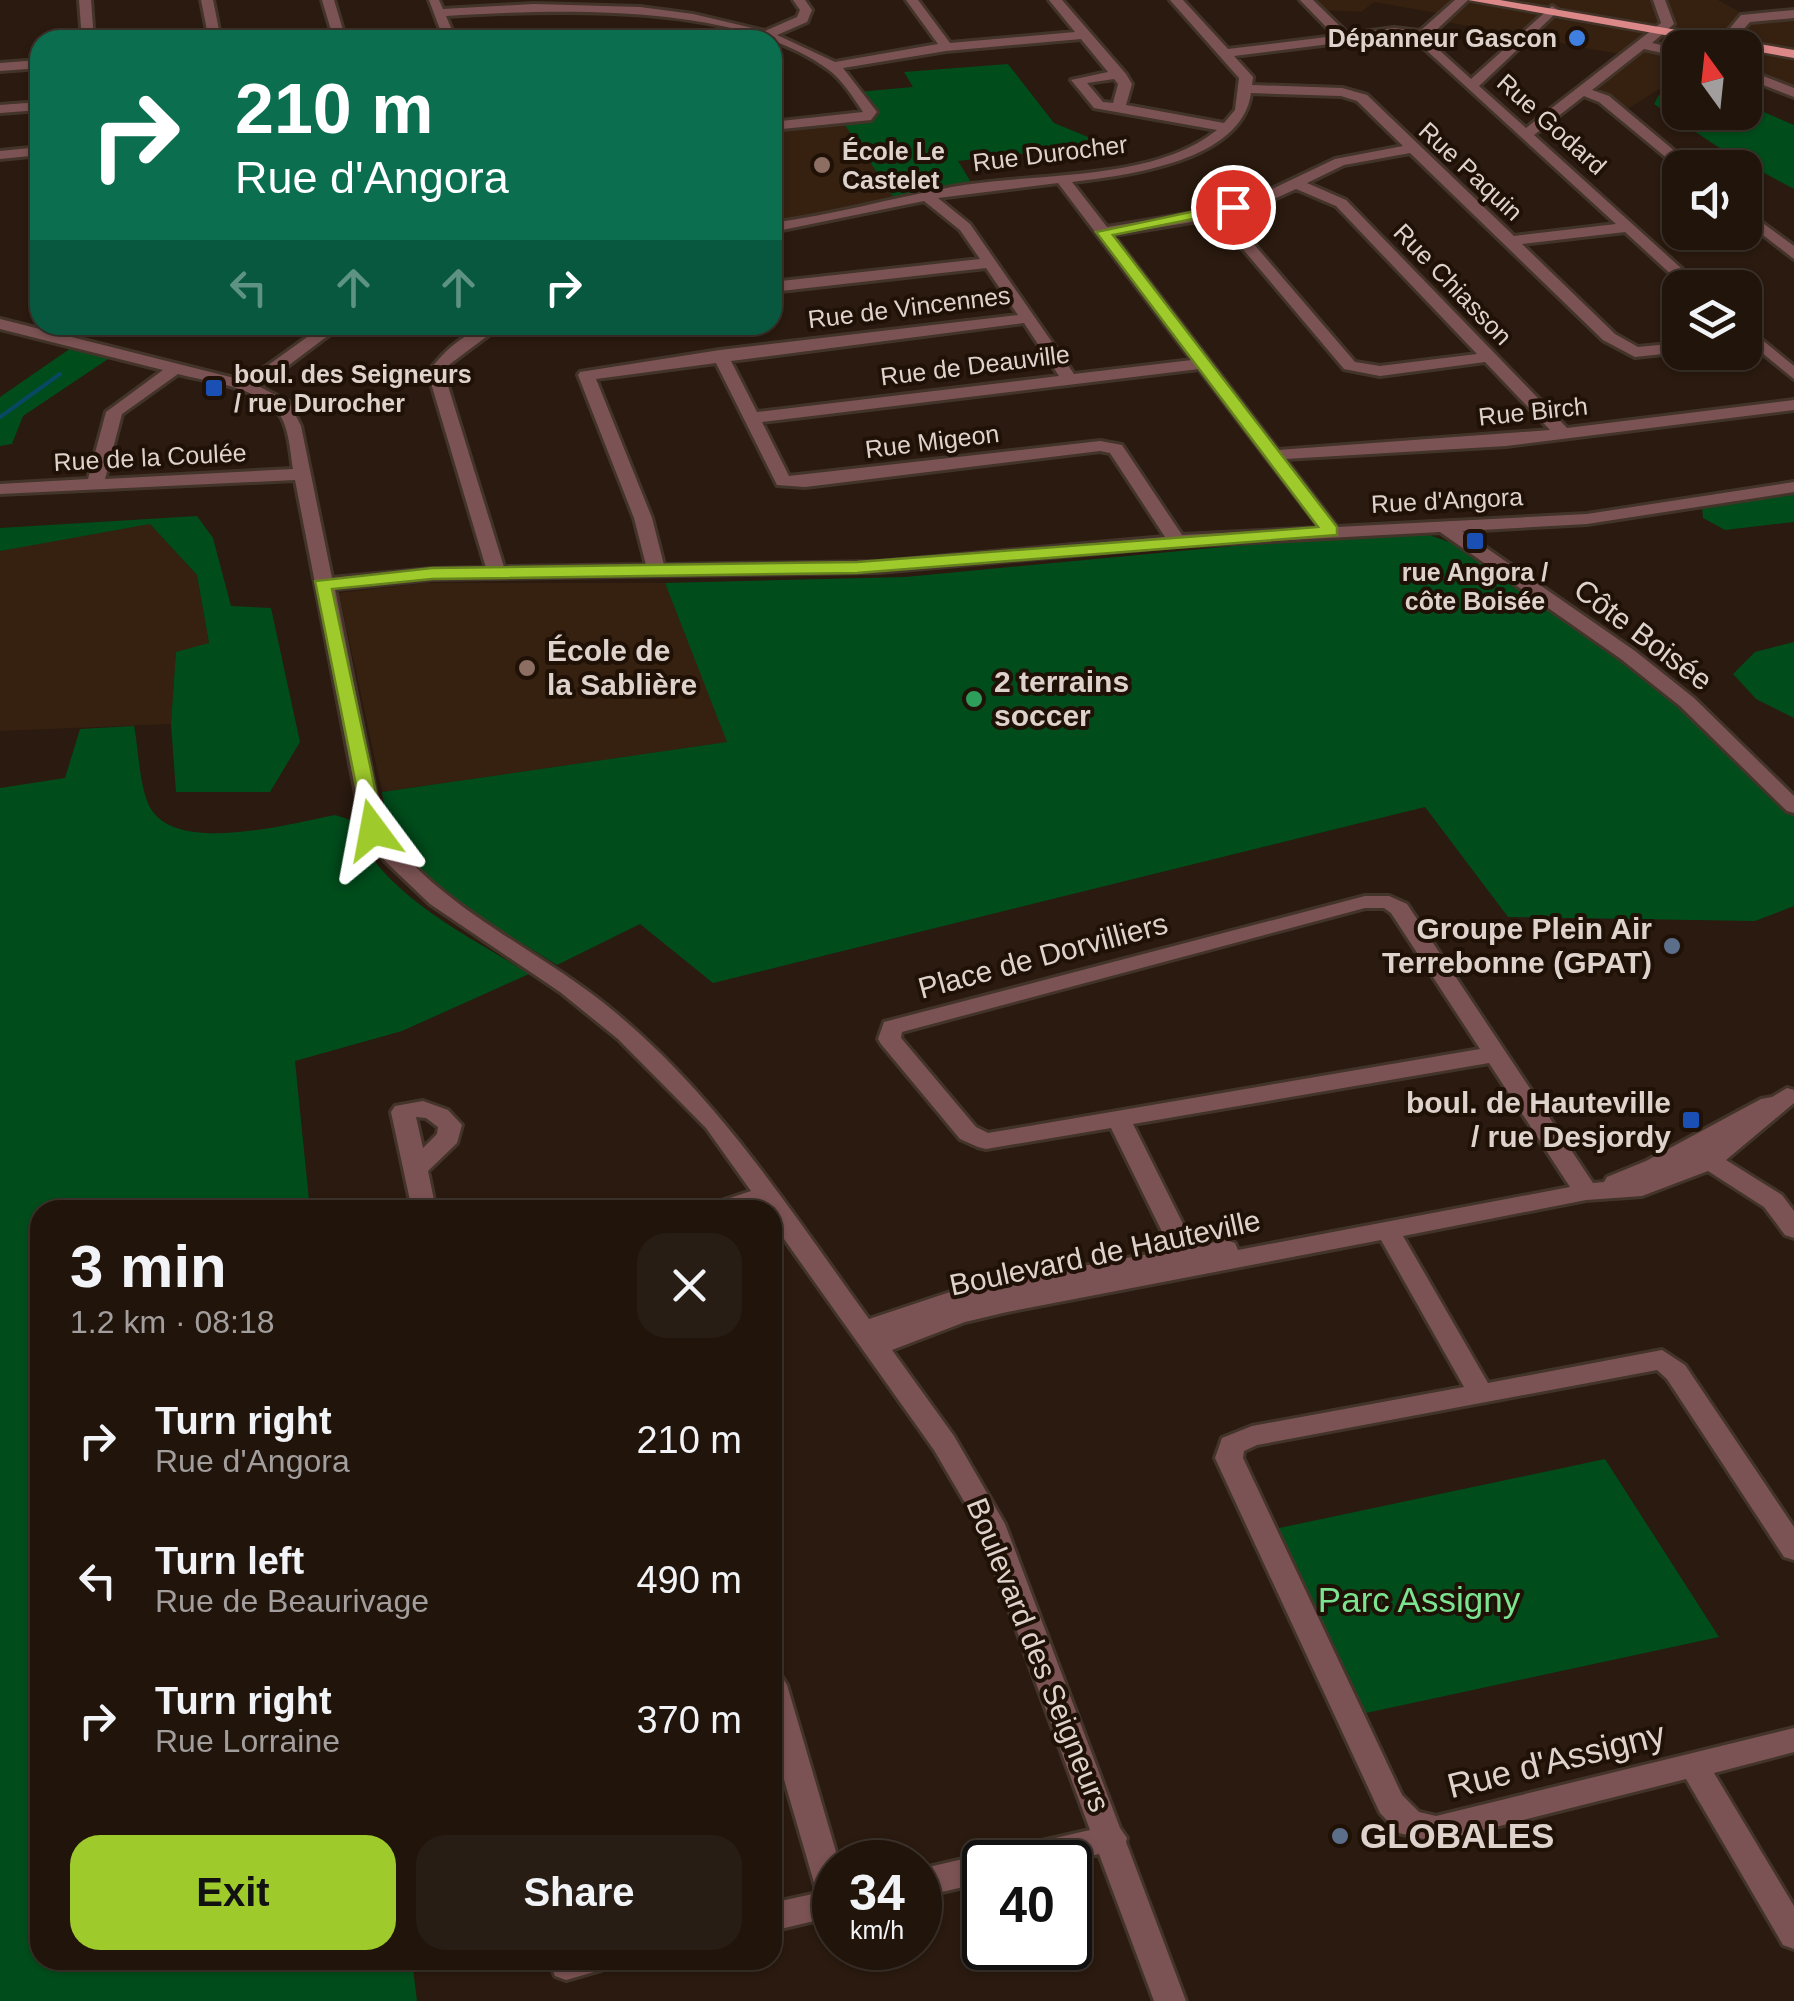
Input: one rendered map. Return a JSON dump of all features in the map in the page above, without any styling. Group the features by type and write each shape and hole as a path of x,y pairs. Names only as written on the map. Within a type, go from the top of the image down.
{"main road":[{"path":"1474,0 1662,30"},
{"path":"1512,0 1552,10"},
{"path":"1762,48 1794,54"}],"street":[{"path":"85,0 87,30"},
{"path":"208,0 213,30"},
{"path":"328,0 337,30"},
{"path":"680,17 690,8 686,0"},
{"path":"777,30 802,19 806,10 799,0"},
{"path":"912,0 946,47"},
{"path":"1055,0 1125,84 1118,108"},
{"path":"1119,74 1078,80 1099,104 1118,108 1229,128 1241,114 1248,89 1246,76 1176,0"},
{"path":"1306,0 1346,38"},
{"path":"1227,54 1394,32 1419,34 1462,0"},
{"path":"1526,134 1670,22 1660,0"},
{"path":"446,30 436,6 556,4 680,17 742,30"},
{"path":"1472,85 1552,10"},
{"path":"1735,30 1746,18 1794,14"},
{"name":"Rue Godard","path":"1419,34 1419,39 1676,270"},
{"path":"832,66 946,47 1084,35"},
{"path":"782,43 832,66 870,112 866,117 782,125"},
{"path":"1644,45 1662,49"},
{"path":"0,68 30,65"},
{"path":"1762,81 1794,93"},
{"name":"Rue Paquin","path":"1248,89 1354,94 1609,337 1635,352 1662,350"},
{"path":"1584,92 1604,99 1666,150"},
{"path":"0,110 30,107"},
{"name":"Rue Durocher","path":"782,226 849,216 974,187 1063,180 1152,165 1229,128"},
{"path":"1104,232 1206,215 1297,184 1340,162 1413,148"},
{"path":"0,155 30,153"},
{"path":"1063,180 1331,531"},
{"name":"Rue Chiasson","path":"1297,184 1341,203 1563,434"},
{"path":"928,197 965,227 1069,378"},
{"path":"1206,215 1247,245 1350,366 1380,371 1488,357"},
{"path":"1512,241 1628,227"},
{"path":"1762,228 1794,254"},
{"path":"782,286 989,263"},
{"name":"Rue de Vincennes","path":"656,570 643,518 586,375 1029,318"},
{"name":"Boulevard des Seigneurs","path":"0,324 30,332"},
{"name":"Boulevard des Seigneurs","path":"44,335 250,387 283,406 293,426 373,830 391,858 431,899 569,987 632,1038 714,1122 770,1200"},
{"path":"250,387 319,335"},
{"path":"480,335 444,361 436,373 498,573"},
{"path":"1762,348 1794,374"},
{"name":"Rue Migeon","path":"720,355 783,480 805,482 1100,446 1116,449 1178,541"},
{"name":"Rue de Deauville","path":"753,418 1204,363"},
{"path":"96,485 114,412 176,368"},
{"name":"Rue Birch","path":"1275,455 1563,434 1794,404"},
{"name":"Rue de la Coulée","path":"0,490 302,474"},
{"name":"Rue d'Angora","path":"322,585 400,576 878,566 1178,541 1618,515 1794,487"},
{"name":"Côte Boisée","path":"1443,526 1628,655 1688,702 1794,807"},
{"name":"Place de Dorvilliers","path":"1496,1054 986,1141 968,1133 888,1039 892,1028 1378,900 1399,909 1496,1054 1595,1191"},
{"name":"Boulevard de Hauteville","path":"871,1338 1189,1262 1595,1191 1646,1188 1764,1120 1790,1093"},
{"path":"1119,1120 1189,1262"},
{"path":"1699,1154 1773,1202 1794,1229"},
{"path":"415,1169 422,1200"},
{"path":"751,1200 766,1195"},
{"name":"Boulevard des Seigneurs","path":"782,1217 944,1443 991,1524 1170,2001"},
{"path":"1386,1229 1481,1394"},
{"name":"Rue d'Assigny","path":"1790,1537 1676,1372 1662,1360 1252,1436 1232,1445 1229,1458 1392,1804 1410,1824 1436,1829 1794,1740"},
{"path":"782,1719 817,1840"},
{"path":"1694,1764 1794,1935"},
{"path":"1092,1843 1112,1838"},
{"path":"782,1915 812,1907"}],"shaded area":[{"path":"1312,0 1718,0 1749,17 1794,16 1794,95 1762,83 1762,30 1662,30 1662,87 1629,108 1590,90 1635,57 1430,19 1436,13 1374,2 1361,12 1323,10"},
{"name":"École Le Castelet","path":"841,119 898,204 782,226 782,125"},
{"path":"150,524 197,575 209,644 176,653 171,724 0,731 0,551"},
{"name":"École de la Sablière","path":"423,583 665,583 728,742 382,792 339,593"}],"green space":[{"path":"1008,64 1054,123 1105,144 958,161 974,187 898,204 841,119 866,117 857,92 913,87 904,72"},
{"path":"1662,94 1662,109 1654,104"},
{"path":"1762,111 1794,125 1794,189 1762,172 1762,150 1723,150 1693,130 1762,130"},
{"path":"71,348 111,357 23,416 12,444 0,446 0,397"},
{"path":"1794,494 1794,522 1725,530 1703,518 1702,506"},
{"path":"197,516 213,538 231,606 271,608 300,742 270,792 176,792 171,724 176,652 209,643 197,575 150,524 0,551 0,528"},
{"path":"1429,535 1452,543 1636,665 1794,816 1794,906 1755,921 1508,917 1425,807 713,983 640,924 557,965 448,895 404,850 390,823 382,792 727,742 665,583 905,577 1254,544"},
{"path":"1794,642 1794,718 1756,699 1733,674 1755,652"},
{"path":"134,726 147,801 165,823 210,833 265,829 335,815 351,820 365,847 403,891 452,927 529,974 402,1031 295,1061 309,1200 30,1200 30,1970 413,1970 417,2001 0,2001 0,788 65,778 80,729"},
{"name":"Parc Assigny","path":"1605,1459 1719,1637 1352,1716 1265,1531"}],"waterway":[{"path":"0,417 60,374"}],"place":[{"name":"Dépanneur Gascon","path":"1577,38"},
{"name":"École Le Castelet","path":"822,165"},
{"name":"boul. des Seigneurs / rue Durocher","path":"214,388"},
{"name":"rue Angora / côte Boisée","path":"1475,541"},
{"name":"École de la Sablière","path":"527,668"},
{"name":"2 terrains soccer","path":"974,699"},
{"name":"Groupe Plein Air Terrebonne (GPAT)","path":"1672,946"},
{"name":"boul. de Hauteville / rue Desjordy","path":"1691,1120"},
{"name":"GLOBALES","path":"1340,1836"}],"route":[{"path":"373,830 322,585 432,574 857,568 1331,531 1104,232 1181,221 1233,207"}]}
